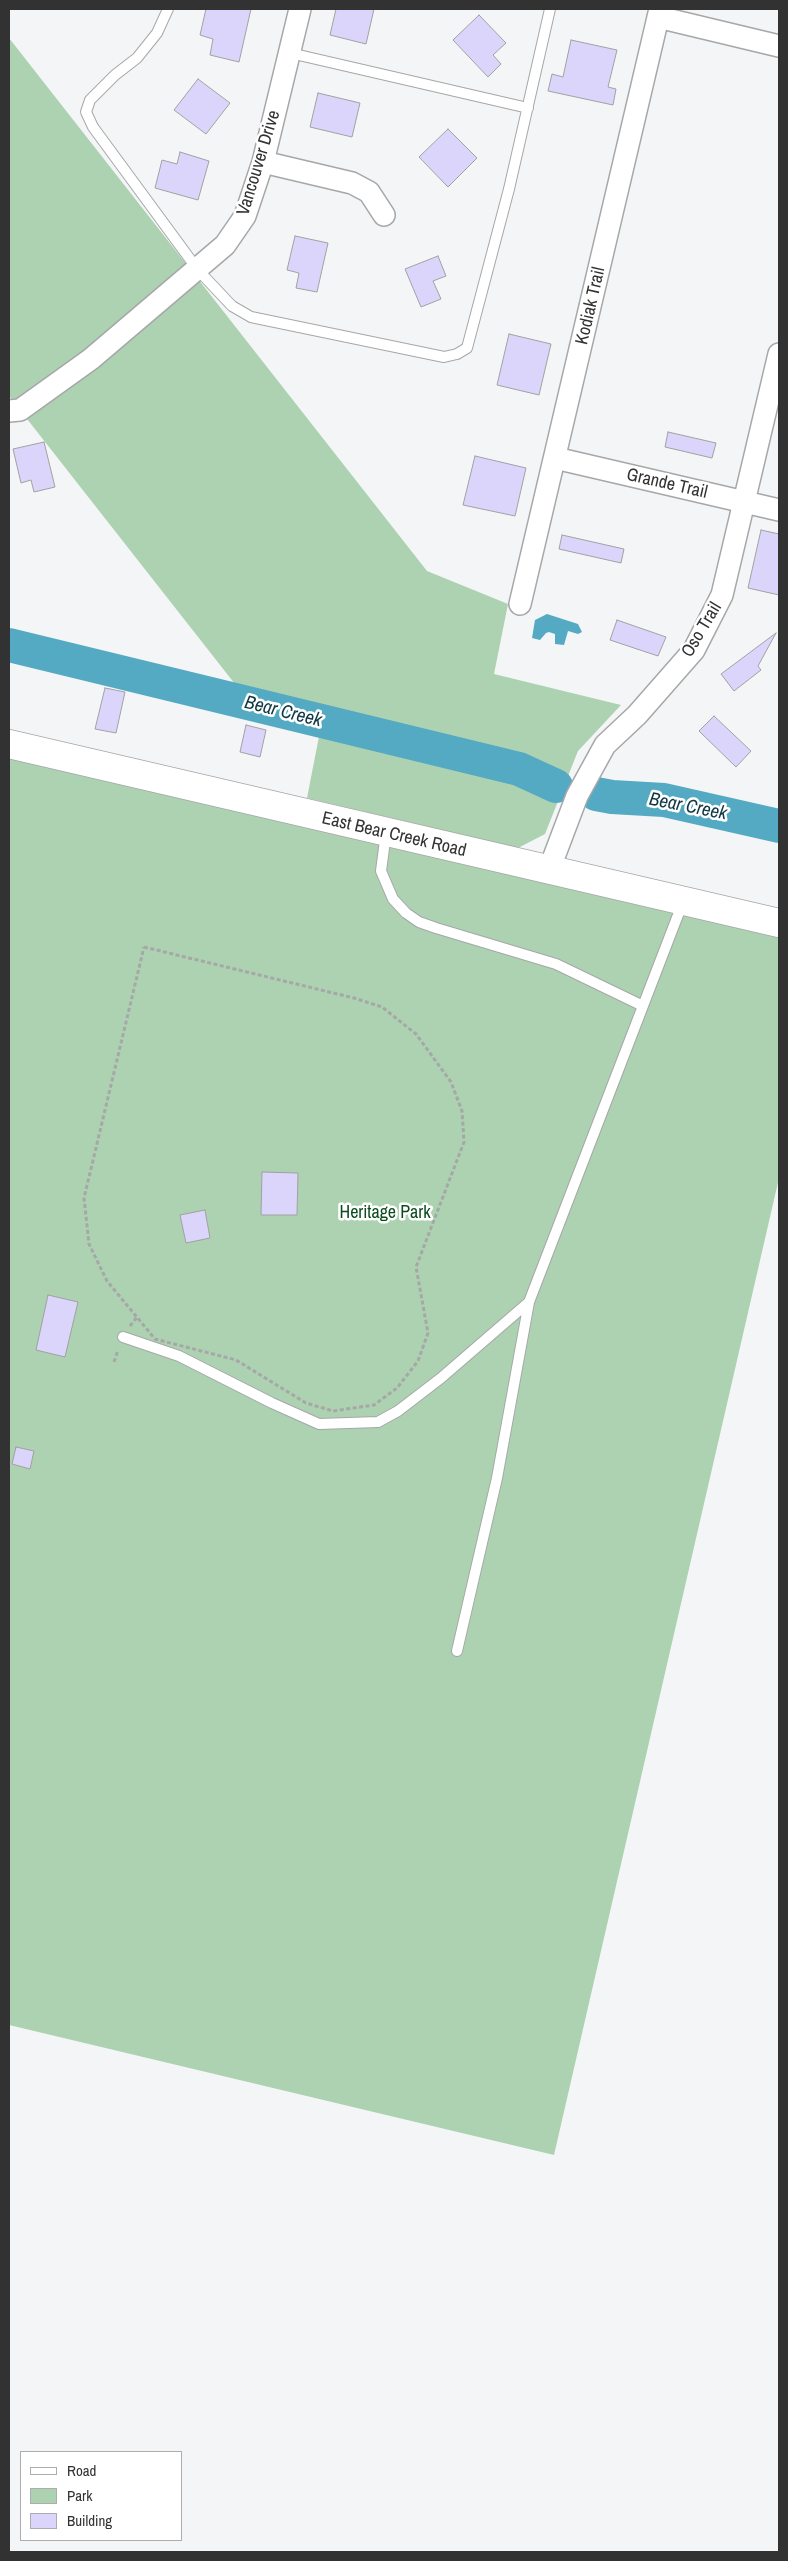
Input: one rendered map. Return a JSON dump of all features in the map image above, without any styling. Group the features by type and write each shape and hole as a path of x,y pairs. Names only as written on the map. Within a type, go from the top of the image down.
{"main road":[{"name":"East Bear Creek Road","path":"9,744 779,924"}],"street":[{"name":"Vancouver Drive","path":"9,411 20,410 91,359 198,270 225,245 245,216 263,162 300,9"},
{"path":"659,13 779,46"},
{"name":"Kodiak Trail","path":"520,604 659,13"},
{"path":"263,162 352,182 369,192 384,215"},
{"name":"Oso Trail","path":"549,870 577,796 605,745 637,715 694,650 722,595 779,354"},
{"name":"Grande Trail","path":"555,458 779,510"}],"lane":[{"path":"168,9 157,33 137,58 115,75 90,100 86,112 93,127 198,270 232,306 251,317 444,357 457,354 467,348 509,189 550,9"},
{"path":"290,53 528,108"},
{"path":"386,833 381,871 393,899 406,913 419,922 556,964 641,1006"},
{"path":"457,1651 497,1478 529,1302 641,1006 683,901"},
{"path":"123,1336 179,1356 272,1403 319,1424 378,1422 398,1411 441,1378 529,1302"}],"path":[{"path":"144,947 354,998 382,1007 416,1034 451,1082 462,1111 464,1142 416,1267 428,1333 418,1361 408,1375 397,1388 374,1405 333,1411 306,1403 236,1360 155,1339 107,1281 89,1244 84,1198 144,947"}],"green space":[{"path":"9,38 427,571 508,604 494,674 621,705 578,751 545,834 518,848 307,798 322,721 242,693 9,396"},
{"name":"Heritage Park","path":"9,737 779,918 779,1178 554,2155 9,2025"}],"water":[{"path":"547,614 578,624 582,632 578,634 568,631 564,645 555,644 555,634 549,632 540,640 532,638 535,620"}],"building":[{"path":"206,9 251,9 239,62 210,55 213,39 200,35"},
{"path":"336,9 374,9 366,44 330,35"},
{"path":"479,15 506,43 493,55 501,64 488,77 453,40"},
{"path":"571,40 617,50 608,87 616,89 613,105 548,91 552,74 563,77"},
{"path":"198,79 230,103 206,134 174,110"},
{"path":"318,93 360,103 352,137 310,127"},
{"path":"448,129 477,158 448,187 419,157"},
{"path":"180,152 209,161 198,200 155,188 162,160 177,164"},
{"path":"295,236 328,243 317,292 296,288 299,273 287,270"},
{"path":"438,256 446,276 433,281 441,299 421,307 405,269"},
{"path":"509,334 551,344 539,395 497,385"},
{"path":"668,432 716,443 712,458 665,447"},
{"path":"44,442 55,487 34,492 31,480 21,483 13,449"},
{"path":"475,456 526,468 515,516 463,505"},
{"path":"761,530 779,534 779,595 748,588"},
{"path":"562,535 624,549 621,563 559,549"},
{"path":"617,620 666,637 658,656 610,640"},
{"path":"776,633 758,666 761,670 734,691 721,674"},
{"path":"105,688 125,692 116,733 95,729"},
{"path":"714,716 751,751 736,767 699,731"},
{"path":"246,725 266,730 260,757 240,752"},
{"path":"262,1172 298,1173 297,1215 261,1215"},
{"path":"205,1210 210,1238 186,1243 180,1215"},
{"path":"48,1295 78,1302 65,1357 36,1350"},
{"path":"16,1447 34,1451 30,1469 12,1464"}],"waterway":[{"name":"Bear Creek","path":"9,645 519,769 556,786"},
{"name":"Bear Creek","path":"596,794 612,797 664,800 779,826"}]}
